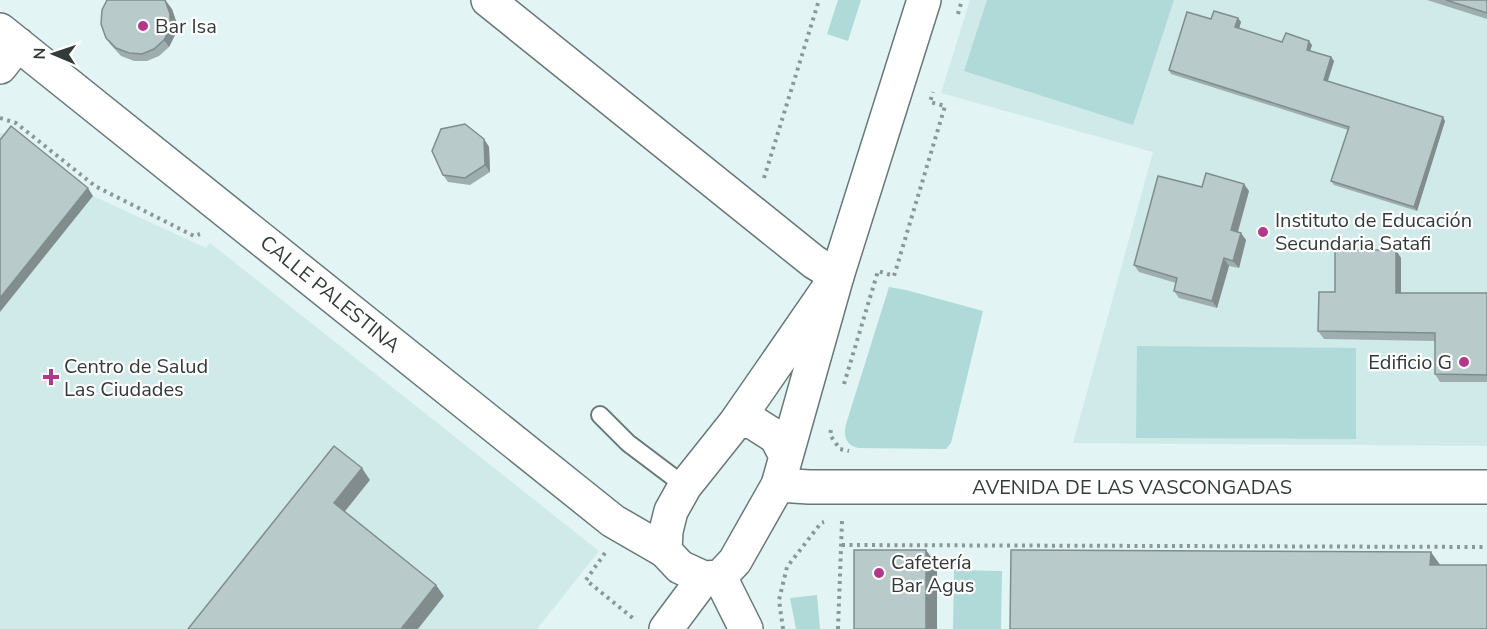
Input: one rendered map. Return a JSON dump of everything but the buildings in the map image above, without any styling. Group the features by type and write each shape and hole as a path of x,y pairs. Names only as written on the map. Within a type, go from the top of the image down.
{"street":[{"path":"488,0 814,262 837,276"},
{"path":"652,625 735,561 782,470 837,276 924,0"},
{"name":"CALLE PALESTINA","path":"6,47 613,521 665,551 680,567 712,577"},
{"path":"665,551 666,531 671,511 685,486 736,422 837,276"},
{"path":"736,422 751,421 776,437 782,470"},
{"name":"AVENIDA DE LAS VASCONGADAS","path":"782,470 809,487 1487,487"},
{"path":"712,577 746,629"}],"lane":[{"path":"600,415 627,443 685,486"}],"path":[{"path":"753,213 819,0"},
{"path":"955,23 962,0"},
{"path":"844,384 878,271 894,276 945,106 930,102 934,91"},
{"path":"0,118 16,123 95,186 194,236 207,233"},
{"path":"783,629 779,600 787,567 821,523 828,520"},
{"path":"842,545 1487,547"},
{"path":"586,580 652,625"}],"shaded area":[{"path":"838,0 861,0 848,41 827,34"},
{"name":"Instituto de Educación Secundaria Satafi","path":"970,0 1487,0 1487,446 1073,443 1153,152 941,93"},
{"path":"987,0 1174,0 1133,125 964,71"},
{"path":"0,133 17,134 93,196 206,248 210,243 599,551 537,629 0,629"},
{"path":"889,287 983,311 951,443 946,449 859,448 846,440 846,424"},
{"path":"1137,346 1356,348 1356,439 1136,438"},
{"path":"954,570 1002,571 1001,629 953,629"},
{"path":"817,595 820,629 796,629 790,598"}],"place":[{"name":"Bar Isa","path":"143,26"},
{"name":"Instituto de Educación Secundaria Satafi","path":"1263,232"},
{"name":"Edificio G","path":"1464,362"},
{"name":"Centro de Salud Las Ciudades","path":"51,377"},
{"name":"Cafetería Bar Agus","path":"879,573"}]}
